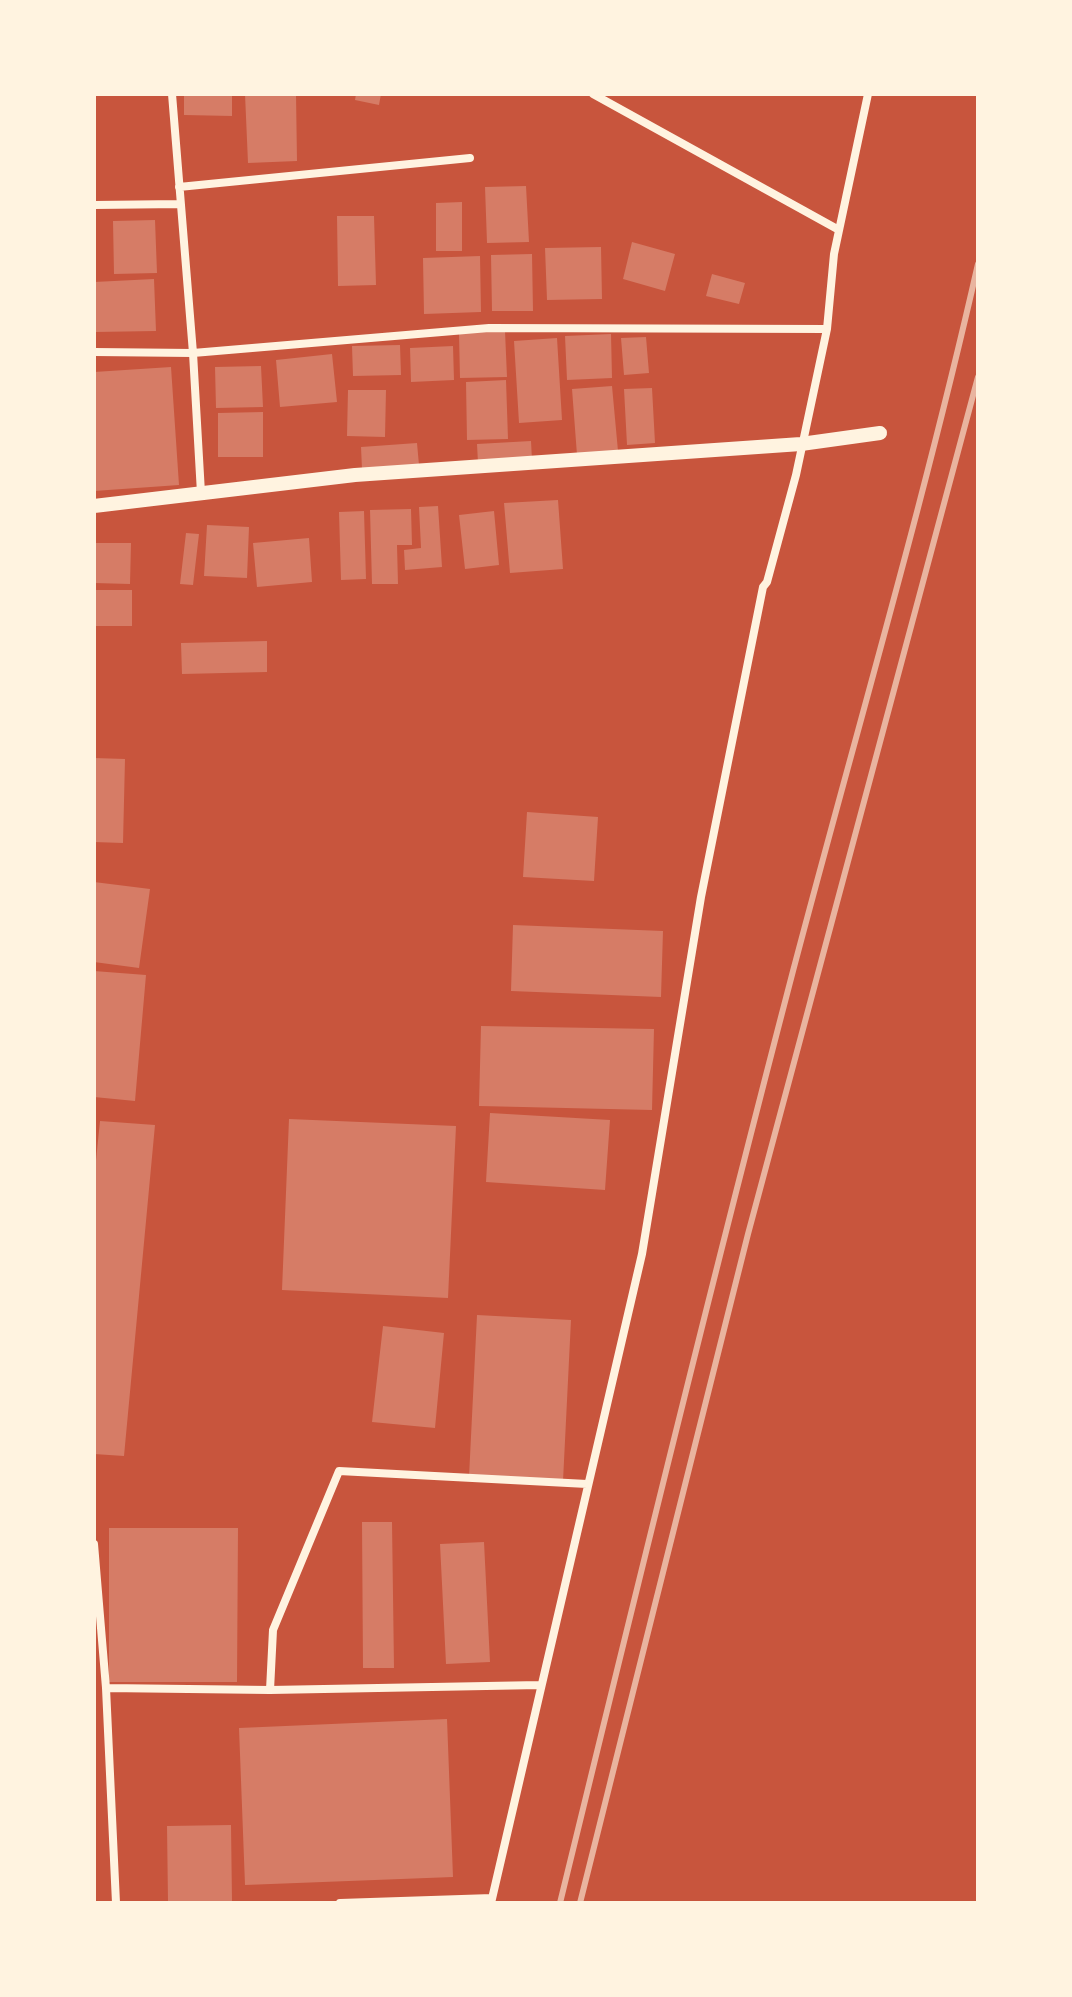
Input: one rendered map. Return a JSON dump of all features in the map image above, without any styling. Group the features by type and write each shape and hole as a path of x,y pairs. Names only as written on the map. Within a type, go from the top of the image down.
{"street":[{"path":"172,94 201,493"},
{"path":"593,94 839,230"},
{"path":"340,1903 491,1901 642,1254 701,897 763,587 767,582 796,475 827,329 834,254 868,94"},
{"path":"179,187 470,158"},
{"path":"94,205 180,204"},
{"path":"94,352 193,353 489,328 827,329"},
{"path":"94,506 355,475 801,444 880,433"},
{"path":"270,1690 273,1630 339,1471 587,1484"},
{"path":"94,1544 106,1688 116,1903"},
{"path":"94,1665 104,1664"},
{"path":"106,1688 270,1690 540,1685"}],"building":[{"path":"184,94 232,94 232,116 184,115"},
{"path":"245,94 296,94 297,161 248,163"},
{"path":"356,94 381,94 379,105 355,100"},
{"path":"526,186 529,242 487,243 485,187"},
{"path":"462,202 462,251 436,251 436,203"},
{"path":"337,216 374,216 376,285 338,286"},
{"path":"155,220 157,273 114,274 113,221"},
{"path":"632,242 675,254 665,291 623,279"},
{"path":"601,247 602,299 547,300 545,248"},
{"path":"532,254 533,311 492,311 491,255"},
{"path":"480,256 481,312 424,314 423,258"},
{"path":"712,274 745,283 739,304 706,296"},
{"path":"154,279 156,331 95,332 94,282"},
{"path":"505,331 507,377 460,378 459,333"},
{"path":"611,334 612,378 567,380 565,336"},
{"path":"646,337 649,373 624,375 621,338"},
{"path":"557,338 562,420 519,423 514,341"},
{"path":"400,345 401,375 353,376 352,346"},
{"path":"453,346 454,380 411,382 410,348"},
{"path":"332,354 337,402 280,407 276,360"},
{"path":"261,366 263,407 216,408 215,367"},
{"path":"171,367 179,485 94,491 94,372"},
{"path":"506,380 508,439 467,440 466,382"},
{"path":"612,386 618,451 577,455 572,389"},
{"path":"652,388 655,443 627,445 624,389"},
{"path":"348,390 386,390 385,437 347,436"},
{"path":"263,412 263,457 218,457 218,413"},
{"path":"531,441 532,460 478,463 477,444"},
{"path":"417,443 419,465 362,469 361,447"},
{"path":"558,500 563,569 510,573 504,503"},
{"path":"438,506 442,567 405,570 404,550 421,548 419,507"},
{"path":"411,509 412,545 397,545 398,584 372,584 370,510"},
{"path":"364,511 366,579 341,580 339,512"},
{"path":"494,511 499,565 465,569 459,515"},
{"path":"207,525 249,527 247,578 204,576"},
{"path":"186,533 199,534 193,585 180,584"},
{"path":"309,538 312,582 257,587 253,543"},
{"path":"94,543 131,543 130,584 94,583"},
{"path":"94,590 132,590 132,626 94,626"},
{"path":"267,641 267,672 182,674 181,643"},
{"path":"94,758 125,759 123,843 94,842"},
{"path":"527,812 598,817 594,881 523,877"},
{"path":"94,882 150,889 139,968 94,962"},
{"path":"513,925 663,931 661,997 511,991"},
{"path":"94,971 146,975 135,1101 94,1097"},
{"path":"481,1026 654,1029 652,1110 479,1106"},
{"path":"490,1113 610,1120 605,1190 486,1182"},
{"path":"289,1119 456,1126 448,1298 282,1290"},
{"path":"100,1121 155,1125 124,1456 94,1454 94,1180"},
{"path":"477,1315 571,1320 563,1481 469,1477"},
{"path":"383,1326 444,1333 435,1428 372,1422"},
{"path":"362,1522 392,1522 394,1668 363,1668"},
{"path":"109,1528 238,1528 237,1682 109,1682"},
{"path":"484,1542 490,1662 446,1664 440,1544"},
{"path":"447,1719 453,1877 245,1885 239,1728"},
{"path":"231,1825 232,1901 168,1902 167,1826"}],"railway":[{"path":"560,1903 733,1204 912,530 978,264"},
{"path":"580,1903 748,1234 978,377"}]}
